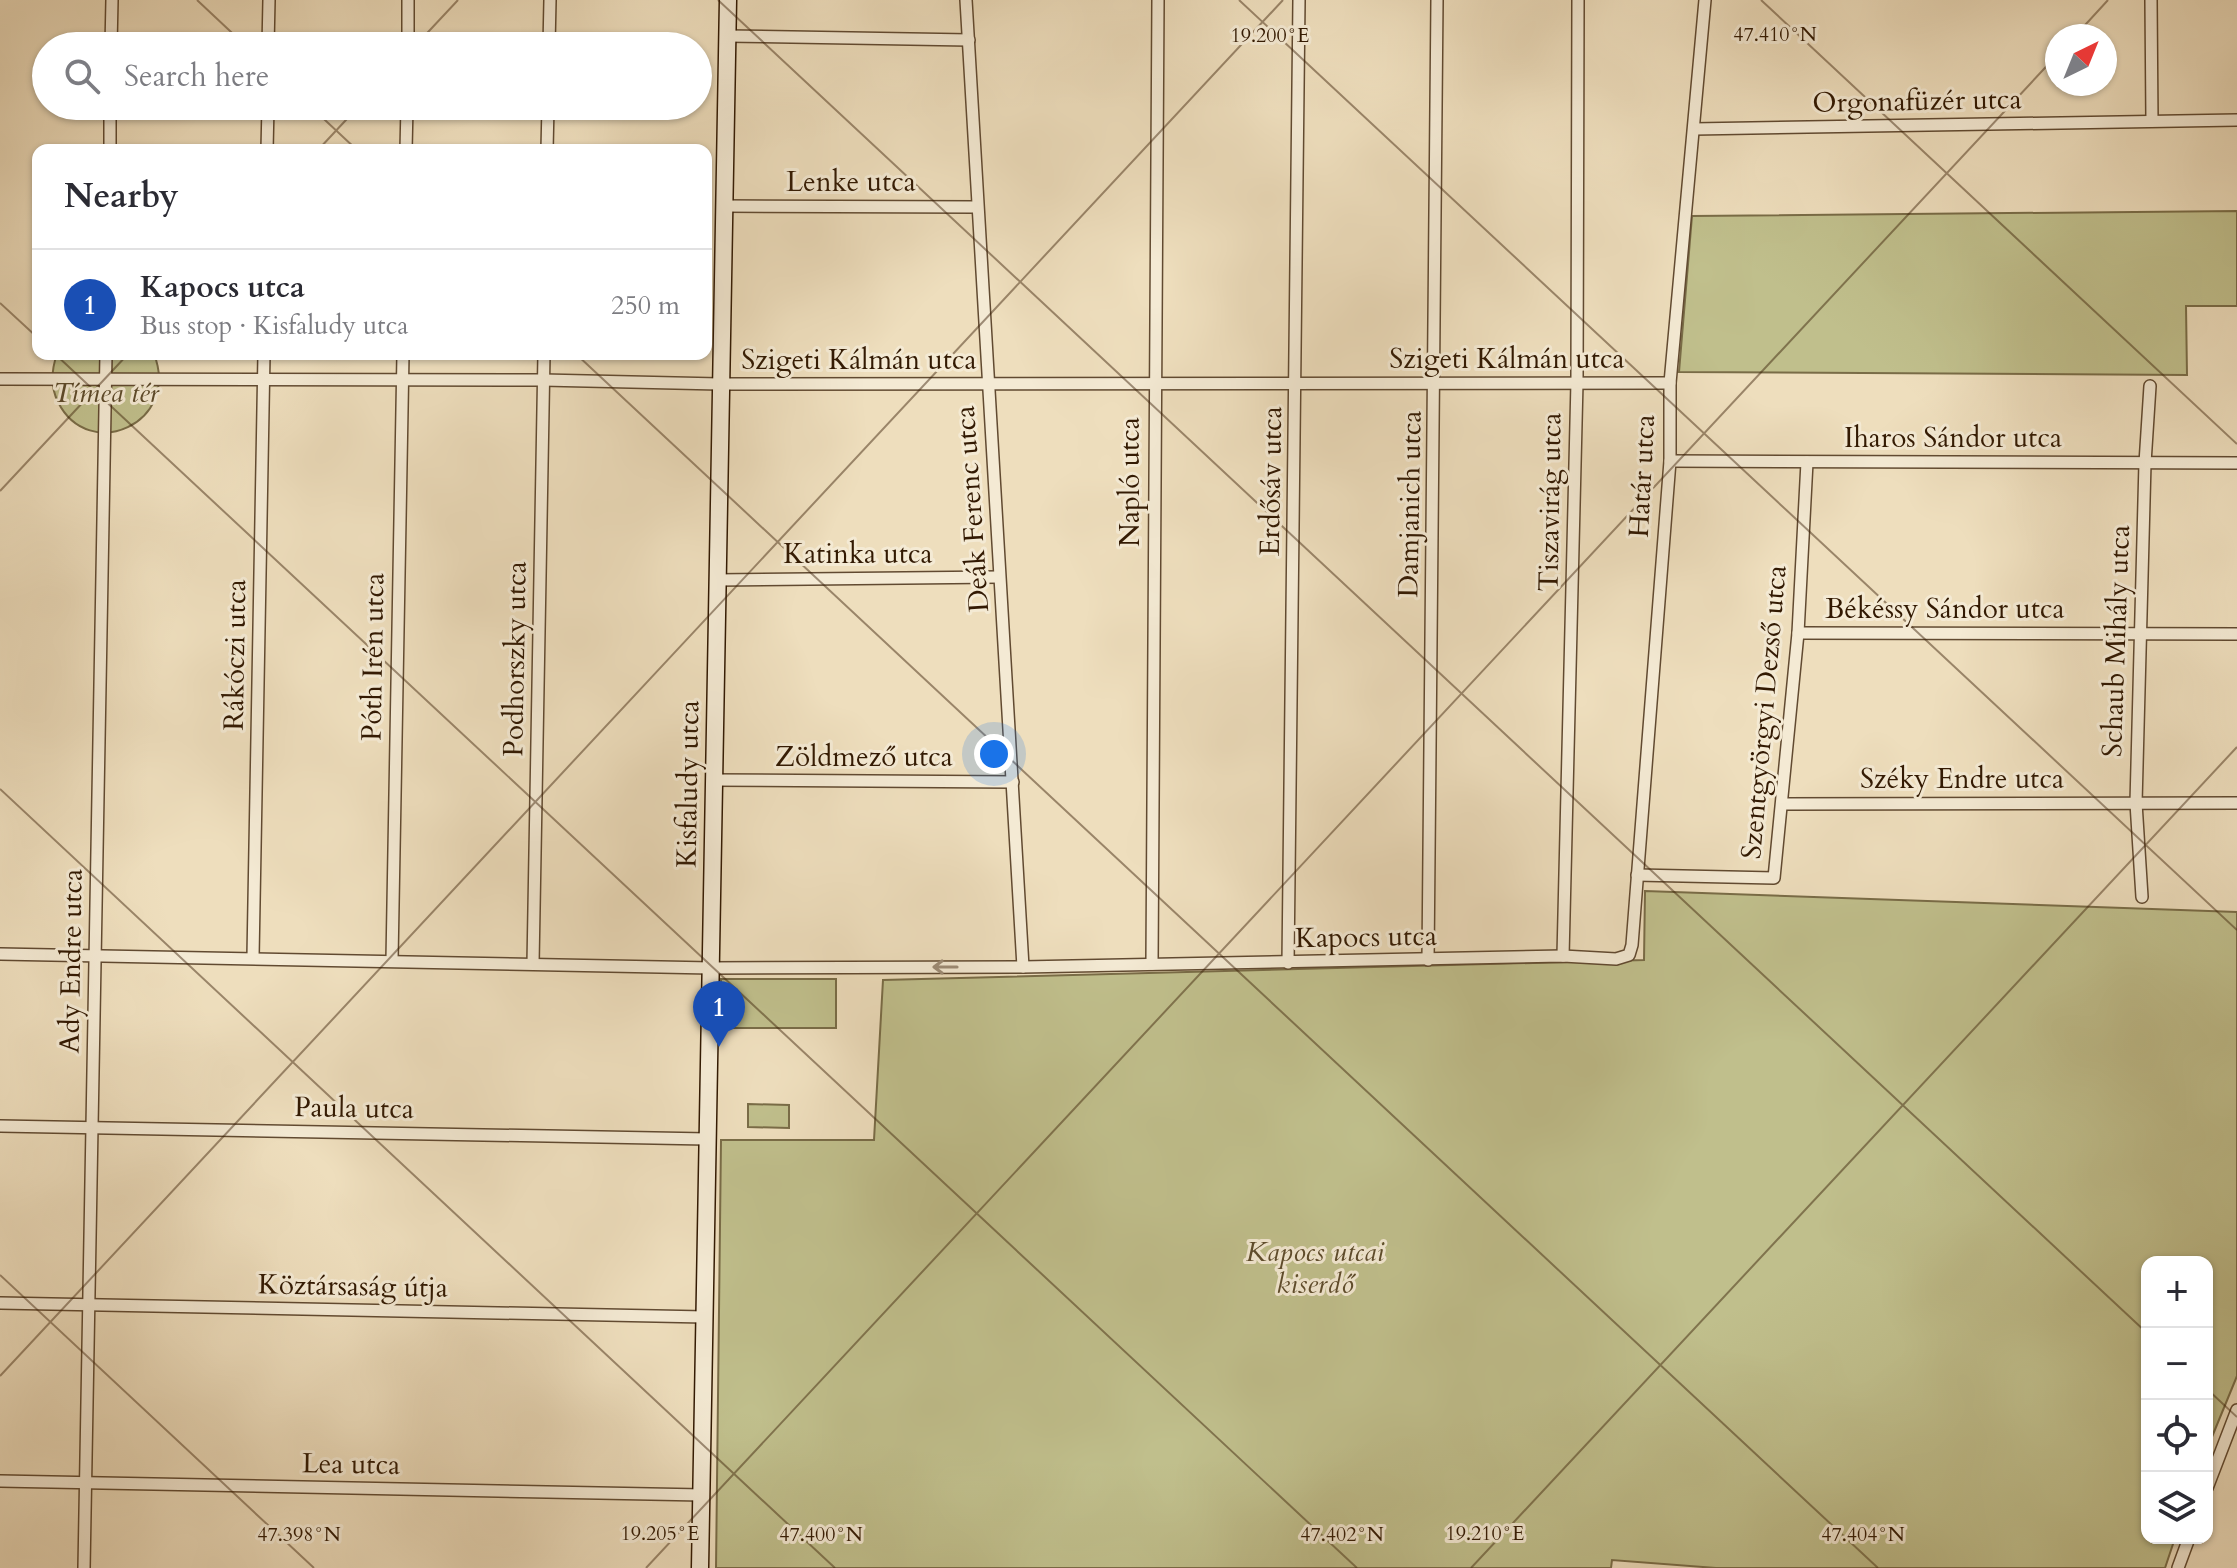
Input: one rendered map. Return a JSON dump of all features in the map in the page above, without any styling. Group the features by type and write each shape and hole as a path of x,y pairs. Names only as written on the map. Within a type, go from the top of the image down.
{"street":[{"path":"111,32 112,0"},
{"path":"268,32 269,0"},
{"path":"408,0 408,32"},
{"path":"549,32 550,0"},
{"name":"Kisfaludy utca","path":"700,1568 728,0"},
{"name":"Deák Ferenc utca","path":"966,0 1023,967"},
{"name":"Napló utca","path":"1152,964 1158,0"},
{"name":"Erdősáv utca","path":"1288,963 1299,0"},
{"name":"Damjanich utca","path":"1428,960 1437,0"},
{"name":"Tiszavirág utca","path":"1563,956 1577,382 1578,0"},
{"name":"Határ utca","path":"1629,955 1670,461 1670,383 1705,0"},
{"path":"2151,0 2152,121"},
{"path":"727,36 969,40"},
{"path":"110,120 110,144"},
{"path":"267,144 268,120"},
{"path":"406,144 407,120"},
{"path":"547,144 548,120"},
{"name":"Orgonafüzér utca","path":"1694,129 2237,120"},
{"name":"Lenke utca","path":"725,206 976,207"},
{"name":"Ady Endre utca","path":"84,1568 106,360"},
{"name":"Rákóczi utca","path":"253,957 264,360"},
{"name":"Póth Irén utca","path":"392,960 403,360"},
{"name":"Podhorszky utca","path":"533,964 544,360"},
{"name":"Szigeti Kálmán utca","path":"0,379 543,380 719,384 1670,383"},
{"name":"Schaub Mihály utca","path":"2142,897 2136,803 2145,463 2150,386"},
{"name":"Iharos Sándor utca","path":"1670,461 2237,463"},
{"name":"Szentgyörgyi Dezső utca","path":"1637,875 1774,878 1798,633 1807,462"},
{"name":"Katinka utca","path":"717,580 999,577"},
{"name":"Békéssy Sándor utca","path":"1798,633 2237,634"},
{"name":"Zöldmező utca","path":"714,780 1013,782"},
{"name":"Széky Endre utca","path":"1782,804 2237,803"},
{"name":"Kapocs utca","path":"0,954 711,968 1023,967 1563,956 1616,959 1629,955"},
{"name":"Paula utca","path":"0,1126 707,1139"},
{"name":"Köztársaság útja","path":"0,1303 705,1317"},
{"path":"2213,1472 2237,1410"},
{"name":"Lea utca","path":"0,1481 702,1495"},
{"path":"2178,1568 2187,1544"}],"green space":[{"path":"2237,211 2237,306 2186,306 2187,375 1679,372 1692,216"},
{"name":"Tímea tér","path":"56,360 155,360 159,378 155,399 144,416 128,427 109,432 90,430 72,421 58,402 52,378"},
{"name":"Kapocs utcai kiserdő","path":"1645,891 2237,912 2237,1376 2213,1434 2213,1256 2141,1256 2141,1544 2173,1544 2165,1568 1716,1568 1612,1560 1611,1568 716,1568 721,1140 874,1140 883,980 1644,960"},
{"path":"721,979 836,979 836,1028 721,1028"},
{"path":"748,1104 789,1105 789,1128 748,1127"}],"place":[{"name":"Kapocs utca","path":"719,1047"}]}
